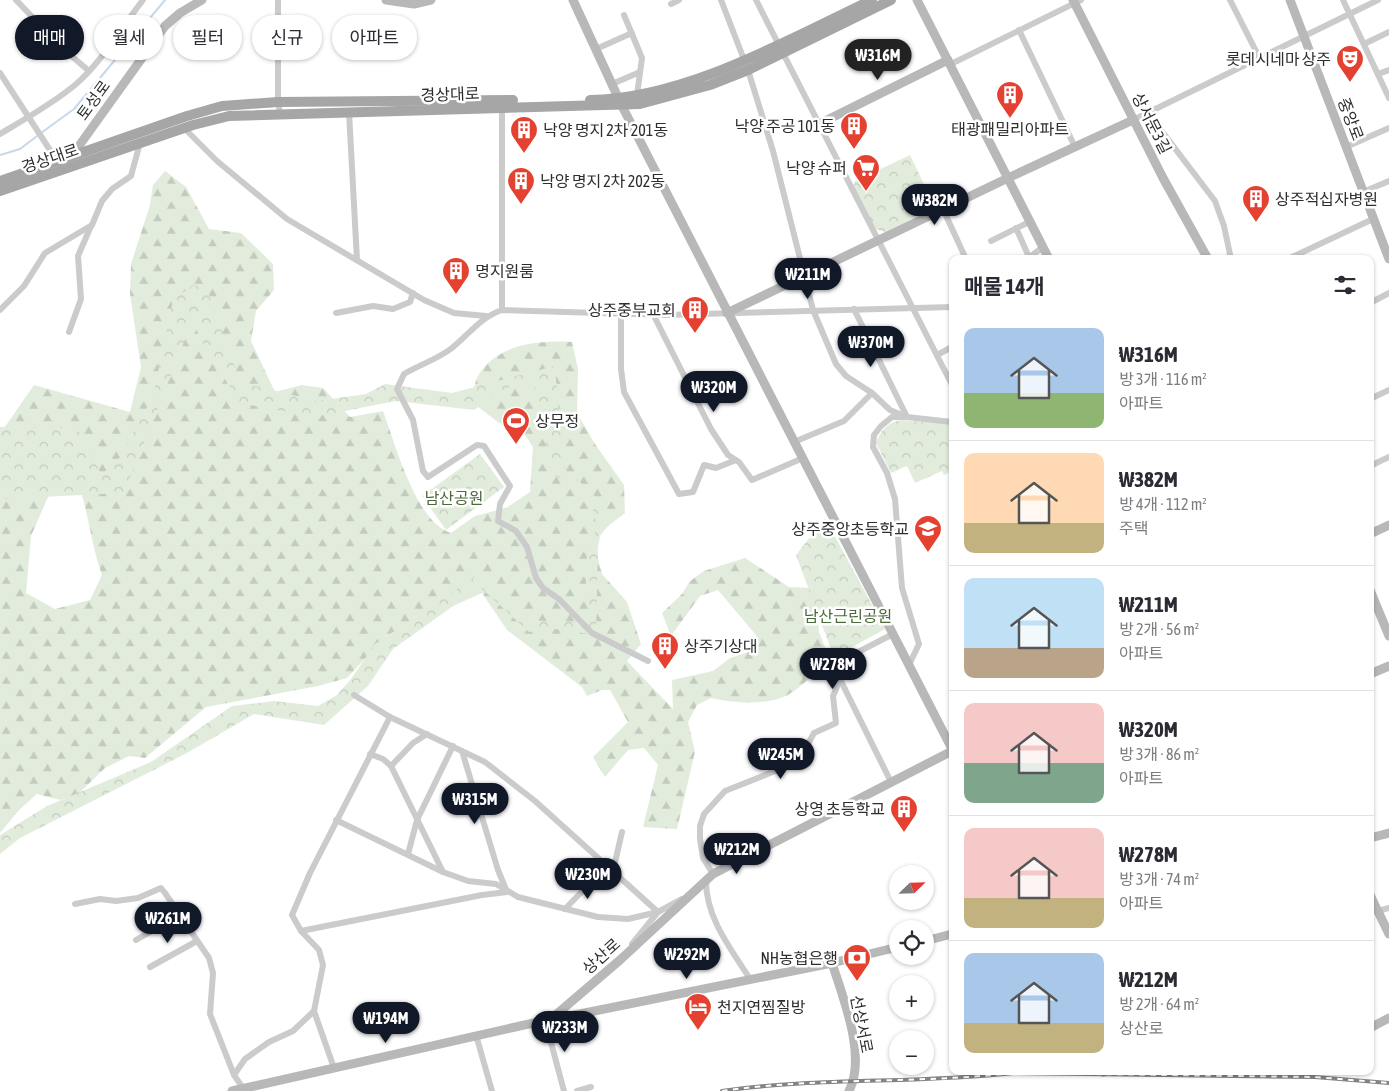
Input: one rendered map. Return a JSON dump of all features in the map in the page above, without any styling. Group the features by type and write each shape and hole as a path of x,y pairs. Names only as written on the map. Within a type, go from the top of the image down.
{"main road":[{"name":"경상대로","path":"782,48 872,0"},
{"name":"경상대로","path":"0,191 59,166 71,157 204,110 242,104 278,102 503,104 620,102 640,104 710,85 782,48 891,0"},
{"name":"경상대로","path":"620,102 637,95 746,65"},
{"name":"경상대로","path":"0,182 229,116 503,104"}],"street":[{"path":"16,0 60,47 89,71"},
{"path":"0,134 31,118 89,71 143,0"},
{"name":"토성로","path":"71,157 165,26 180,13 202,0"},
{"path":"278,0 278,102 280,113"},
{"path":"386,0 414,4 431,0"},
{"path":"573,0 620,102 949,744"},
{"path":"671,4 679,0"},
{"path":"721,0 746,65 773,151 813,310 836,364 846,376 872,393 890,410 907,417"},
{"path":"756,0 949,379"},
{"path":"917,0 1048,255"},
{"path":"1230,0 1260,59"},
{"name":"중앙로","path":"1290,0 1389,259"},
{"path":"1343,0 1389,98"},
{"path":"727,313 1008,178 1134,120 1378,0"},
{"path":"819,124 1019,30 1076,1"},
{"name":"상서문3길","path":"1076,1 1134,120 1206,255"},
{"path":"624,15 642,58 637,95"},
{"path":"1019,30 1075,147"},
{"path":"1364,44 1389,32"},
{"path":"596,49 632,33"},
{"path":"1378,74 1389,70"},
{"path":"612,84 640,72"},
{"path":"0,73 31,118 59,166"},
{"path":"502,310 503,104"},
{"path":"349,112 357,260"},
{"path":"1148,113 1215,201 1224,226 1230,255"},
{"path":"184,128 267,204 287,219 413,293 454,313 486,316"},
{"path":"1346,147 1389,128"},
{"path":"69,332 81,299 78,256 102,201 112,189 131,176 140,143"},
{"path":"1363,192 1389,180"},
{"path":"943,209 964,255"},
{"path":"1296,255 1373,219"},
{"path":"992,241 1031,221"},
{"path":"0,310 24,286 45,253 92,225"},
{"path":"1016,228 1027,255"},
{"path":"1032,255 1043,247"},
{"path":"336,313 373,306 393,309 410,302 413,293"},
{"path":"1374,301 1389,293"},
{"path":"648,661 592,633 559,599 543,588 536,578 526,547 516,531 498,521 500,504 510,486 484,446 477,445 428,477 423,471 412,420 398,389 400,379 404,374 452,348 486,316 502,310 653,314 949,306"},
{"path":"854,309 907,417"},
{"path":"621,313 620,369 624,392 678,494 692,492 704,465 716,468 736,460"},
{"path":"653,314 710,430 728,455 736,460 752,480 803,458"},
{"path":"938,355 949,349"},
{"path":"1374,397 1389,390"},
{"path":"794,442 844,421 872,393"},
{"path":"909,665 919,644 902,588 895,500 887,473 873,447 874,435 892,417 949,422"},
{"path":"1374,464 1389,457"},
{"path":"1374,532 1389,525"},
{"path":"1374,600 1389,636"},
{"path":"891,782 833,665 893,634"},
{"path":"1374,672 1389,666"},
{"path":"750,979 713,917 706,897 710,877 700,839 700,826 704,814 725,791 801,758 814,733 836,723 833,696 840,680"},
{"path":"354,695 390,717 485,762 535,801 658,912"},
{"path":"334,1068 314,1011 323,965 319,950 301,931 292,916 336,820 390,717"},
{"path":"391,766 413,743 427,734"},
{"path":"408,854 416,821 452,746"},
{"path":"462,751 498,870 507,892"},
{"name":"상산로","path":"232,1091 551,1019 620,960 710,877 949,752"},
{"path":"370,754 383,758 391,766 416,821 443,872"},
{"path":"336,820 443,872 468,881 496,884 507,892 565,910 628,919 658,912 690,894"},
{"path":"613,870 622,832"},
{"path":"1374,837 1389,833"},
{"path":"565,910 596,877"},
{"path":"75,904 100,899 116,901 138,898 161,888 181,914 209,958 213,973 210,1014 234,1075 243,1088"},
{"path":"301,931 482,895 507,892"},
{"path":"1374,903 1389,934"},
{"path":"1378,911 1389,908"},
{"path":"620,960 658,912"},
{"path":"136,940 181,914"},
{"path":"934,938 949,935"},
{"path":"150,966 197,941"},
{"path":"564,1091 545,1020 889,949"},
{"name":"선상서로","path":"832,962 855,1048 853,1083 849,1091"},
{"path":"234,1075 245,1059 269,1042 294,1031 314,1011"},
{"path":"1374,1026 1389,1018"},
{"path":"476,1035 492,1091"},
{"path":"577,1091 591,1087"}],"green space":[{"path":"910,155 935,207 885,232 873,228 853,187 855,181"},
{"path":"165,171 186,187 209,229 241,233 273,264 274,290 256,311 251,341 275,392 302,385 323,388 350,417 383,411 408,480 417,498 427,514 439,526 451,533 475,516 506,508 530,492 533,447 521,429 499,423 472,402 478,376 486,365 496,357 519,346 546,342 572,342 578,369 577,413 595,444 624,485 625,513 608,526 594,543 602,574 627,602 641,644 627,661 673,709 672,680 713,671 730,658 751,651 756,635 718,590 700,596 671,636 662,613 682,594 690,581 704,571 745,558 789,587 812,588 816,599 819,632 830,660 799,687 780,698 770,701 750,702 711,698 697,705 688,722 695,752 677,829 643,827 658,765 644,748 628,750 605,777 593,757 628,722 610,690 602,690 587,696 582,687 507,630 482,593 386,636 347,678 318,686 206,707 145,758 129,756 105,768 77,795 60,800 37,794 20,809 0,833 0,434 34,385 130,412 141,367 130,294 131,264 150,205 153,185","holes":["51,490 81,491 102,575 90,600 55,609 26,593 31,536"]},
{"path":"193,285 207,289 240,382 317,401 366,394 385,384 452,393 555,366 563,463 568,474 576,478 598,500 603,517 598,548 596,630 589,626 586,582 587,556 595,534 594,512 586,497 552,473 534,385 505,388 474,410 396,401 314,417 240,403 204,346 192,322 124,493 0,499 0,427 77,428 101,474 116,464 153,396 173,300"},
{"path":"901,420 949,424 949,472 944,475 942,471 915,483 907,466 891,473 876,443 885,428"},
{"name":"남산공원","path":"480,454 504,487 446,530 422,496"},
{"name":"남산근린공원","path":"825,518 885,629 834,657 796,555"},
{"path":"481,573 525,620 572,622 595,635 559,629 529,632 480,587 393,649 368,686 324,725 254,714 187,753 20,838 0,854 0,835 47,806 151,762 232,706 274,701 318,706 337,695 351,679 375,644"}],"waterway":[{"path":"41,133 74,109 165,0"},
{"path":"0,155 20,149 37,136"}],"railway":[{"path":"722,1091 794,1084 989,1075"},
{"path":"1164,1075 1315,1077 1389,1083"}],"place":[{"name":"롯데시네마 상주","path":"1350,83"},
{"name":"태광패밀리아파트","path":"1010,119"},
{"name":"낙양 주공 101동","path":"854,150"},
{"name":"낙양 명지 2차 201동","path":"524,154"},
{"name":"낙양 슈퍼","path":"866,192"},
{"name":"낙양 명지 2차 202동","path":"521,205"},
{"name":"상주적십자병원","path":"1256,223"},
{"name":"명지원룸","path":"456,295"},
{"name":"상주중부교회","path":"695,334"},
{"name":"상무정","path":"516,445"},
{"name":"상주중앙초등학교","path":"928,553"},
{"name":"상주기상대","path":"665,670"},
{"name":"상영 초등학교","path":"904,833"},
{"name":"NH농협은행","path":"857,982"},
{"name":"천지연찜질방","path":"698,1031"}]}
